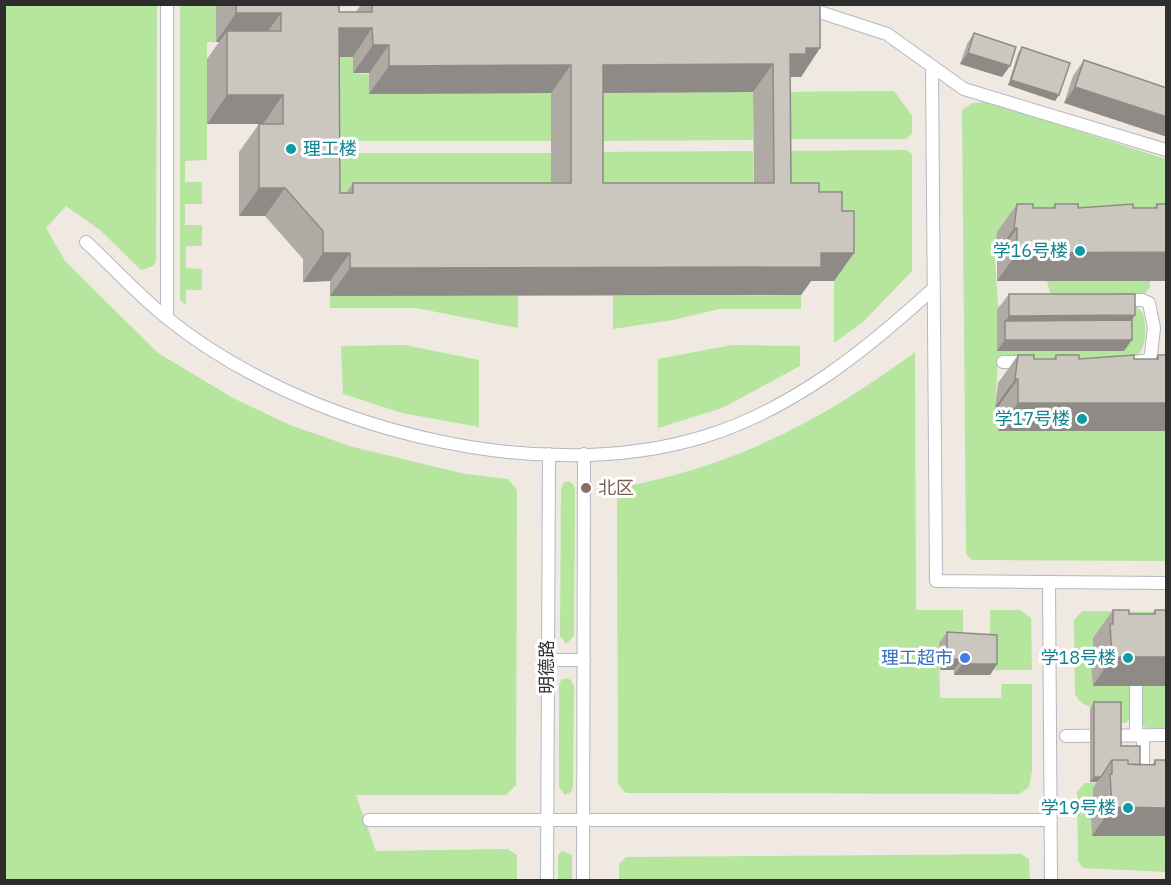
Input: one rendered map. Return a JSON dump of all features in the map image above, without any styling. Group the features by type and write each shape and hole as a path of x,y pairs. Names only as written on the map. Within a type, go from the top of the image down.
{"lane":[{"path":"167,4 167,318"},
{"path":"795,4 887,34 964,88 1167,150"},
{"path":"932,66 936,581 1167,583"},
{"path":"87,242 167,318 208,347 301,398 352,418 406,435 459,445 549,454 584,454 662,447 707,436 752,417 794,397 842,365 934,288"},
{"path":"1109,300 1142,300 1149,303 1160,328 1149,360 1120,362"},
{"path":"1003,362 1038,362"},
{"name":"明德路","path":"547,880 549,454"},
{"name":"明德路","path":"583,880 584,454"},
{"path":"1049,582 1051,880"},
{"path":"548,660 584,660"},
{"path":"1136,686 1143,789"},
{"path":"1066,736 1167,735"},
{"path":"369,820 1051,820"}],"green space":[{"path":"5,5 157,5 156,261 153,266 141,270 100,230 66,206 46,228 65,261 158,353 233,398 290,425 353,447 465,474 508,479 517,490 516,785 506,795 356,795 376,851 508,849 517,855 517,880 5,880"},
{"path":"180,5 216,5 216,42 207,42 207,160 185,161 185,182 202,182 202,204 185,204 185,225 202,225 202,246 186,246 186,268 202,269 202,290 186,290 186,305 180,300"},
{"path":"320,57 353,57 353,73 551,93 551,141 320,141"},
{"path":"894,91 912,116 912,134 906,139 771,139 770,92"},
{"path":"753,92 753,140 583,141 583,93"},
{"path":"987,102 1166,159 1166,236 994,245 998,305 1134,304 1143,313 1144,343 1135,358 998,358 995,407 998,407 998,431 1166,431 1166,561 972,560 966,554 962,110 972,103"},
{"path":"906,150 912,154 912,271 864,321 834,343 834,240 800,221 771,151"},
{"path":"753,151 754,211 583,211 583,152"},
{"path":"320,153 551,153 551,211 333,212"},
{"path":"1047,281 1150,281 1150,287 1144,295 1054,296 1050,293"},
{"path":"801,295 801,309 719,309 673,320 613,329 613,296"},
{"path":"330,296 518,296 518,328 416,308 330,308"},
{"path":"405,345 479,360 479,427 402,413 343,394 341,346"},
{"path":"732,345 800,346 800,366 722,408 658,428 658,359"},
{"path":"915,352 916,610 963,610 963,646 939,644 940,698 1001,698 1002,684 1032,684 1032,771 1029,787 1019,794 626,793 618,784 617,499 627,486 706,466 778,436 848,398"},
{"path":"568,481 575,489 574,636 566,644 560,636 561,489 563,483"},
{"path":"990,610 1020,610 1031,618 1032,670 990,670"},
{"path":"1082,611 1166,612 1090,652 1090,664 1131,686 1131,718 1126,723 1117,723 1117,708 1088,706 1075,694 1074,620"},
{"path":"566,678 571,680 574,686 573,787 571,792 565,795 559,787 559,686 561,680"},
{"path":"1142,686 1166,686 1166,728 1146,728 1142,725"},
{"path":"1136,782 1090,803 1092,835 1166,836 1166,872 1083,868 1078,861 1077,792 1085,783"},
{"path":"562,851 572,855 572,880 558,880 558,855"},
{"path":"1021,854 1029,859 1030,880 619,880 619,864 626,857"}],"building":[{"name":"理工楼","path":"236,4 339,4 339,12 372,12 372,4 820,4 820,48 806,48 806,54 790,54 791,183 819,183 819,192 842,192 842,211 854,211 854,253 821,253 821,267 350,268 350,253 323,253 323,231 285,188 259,188 259,124 283,124 283,95 227,95 227,31 281,31 281,13 236,13","holes":["339,28 372,28 373,45 389,45 389,66 571,65 571,183 353,183 353,193 340,193","773,64 774,183 603,183 603,65"]},
{"path":"974,33 1016,47 1010,66 968,53"},
{"path":"1022,47 1070,63 1059,95 1011,80"},
{"path":"1084,60 1167,88 1167,117 1075,87"},
{"path":"1017,204 1033,204 1033,208 1055,208 1055,204 1078,204 1078,208 1133,204 1133,208 1157,208 1157,204 1167,204 1167,252 1017,253 1017,228 1014,228"},
{"path":"1009,294 1135,294 1135,315 1009,316"},
{"path":"1132,320 1132,340 1005,340 1005,321"},
{"path":"1018,355 1034,355 1034,359 1056,359 1056,355 1079,355 1079,359 1134,355 1134,359 1158,359 1158,355 1167,355 1167,403 1018,403 1018,379 1015,379"},
{"path":"1113,610 1129,610 1129,614 1155,614 1155,610 1167,610 1167,657 1112,657 1110,624 1113,624"},
{"path":"947,632 997,635 997,664 962,664 962,659 947,659"},
{"path":"1094,702 1121,702 1121,746 1140,746 1140,765 1128,764 1128,760 1112,760 1101,777 1094,777"},
{"path":"1112,760 1128,760 1128,764 1155,765 1155,760 1167,760 1167,808 1112,807 1110,774 1112,774"}],"place":[{"name":"理工楼","path":"291,149"},
{"name":"学16号楼","path":"1080,251"},
{"name":"学17号楼","path":"1082,419"},
{"name":"北区","path":"586,488"},
{"name":"理工超市","path":"965,658"},
{"name":"学18号楼","path":"1128,658"},
{"name":"学19号楼","path":"1128,808"}]}
